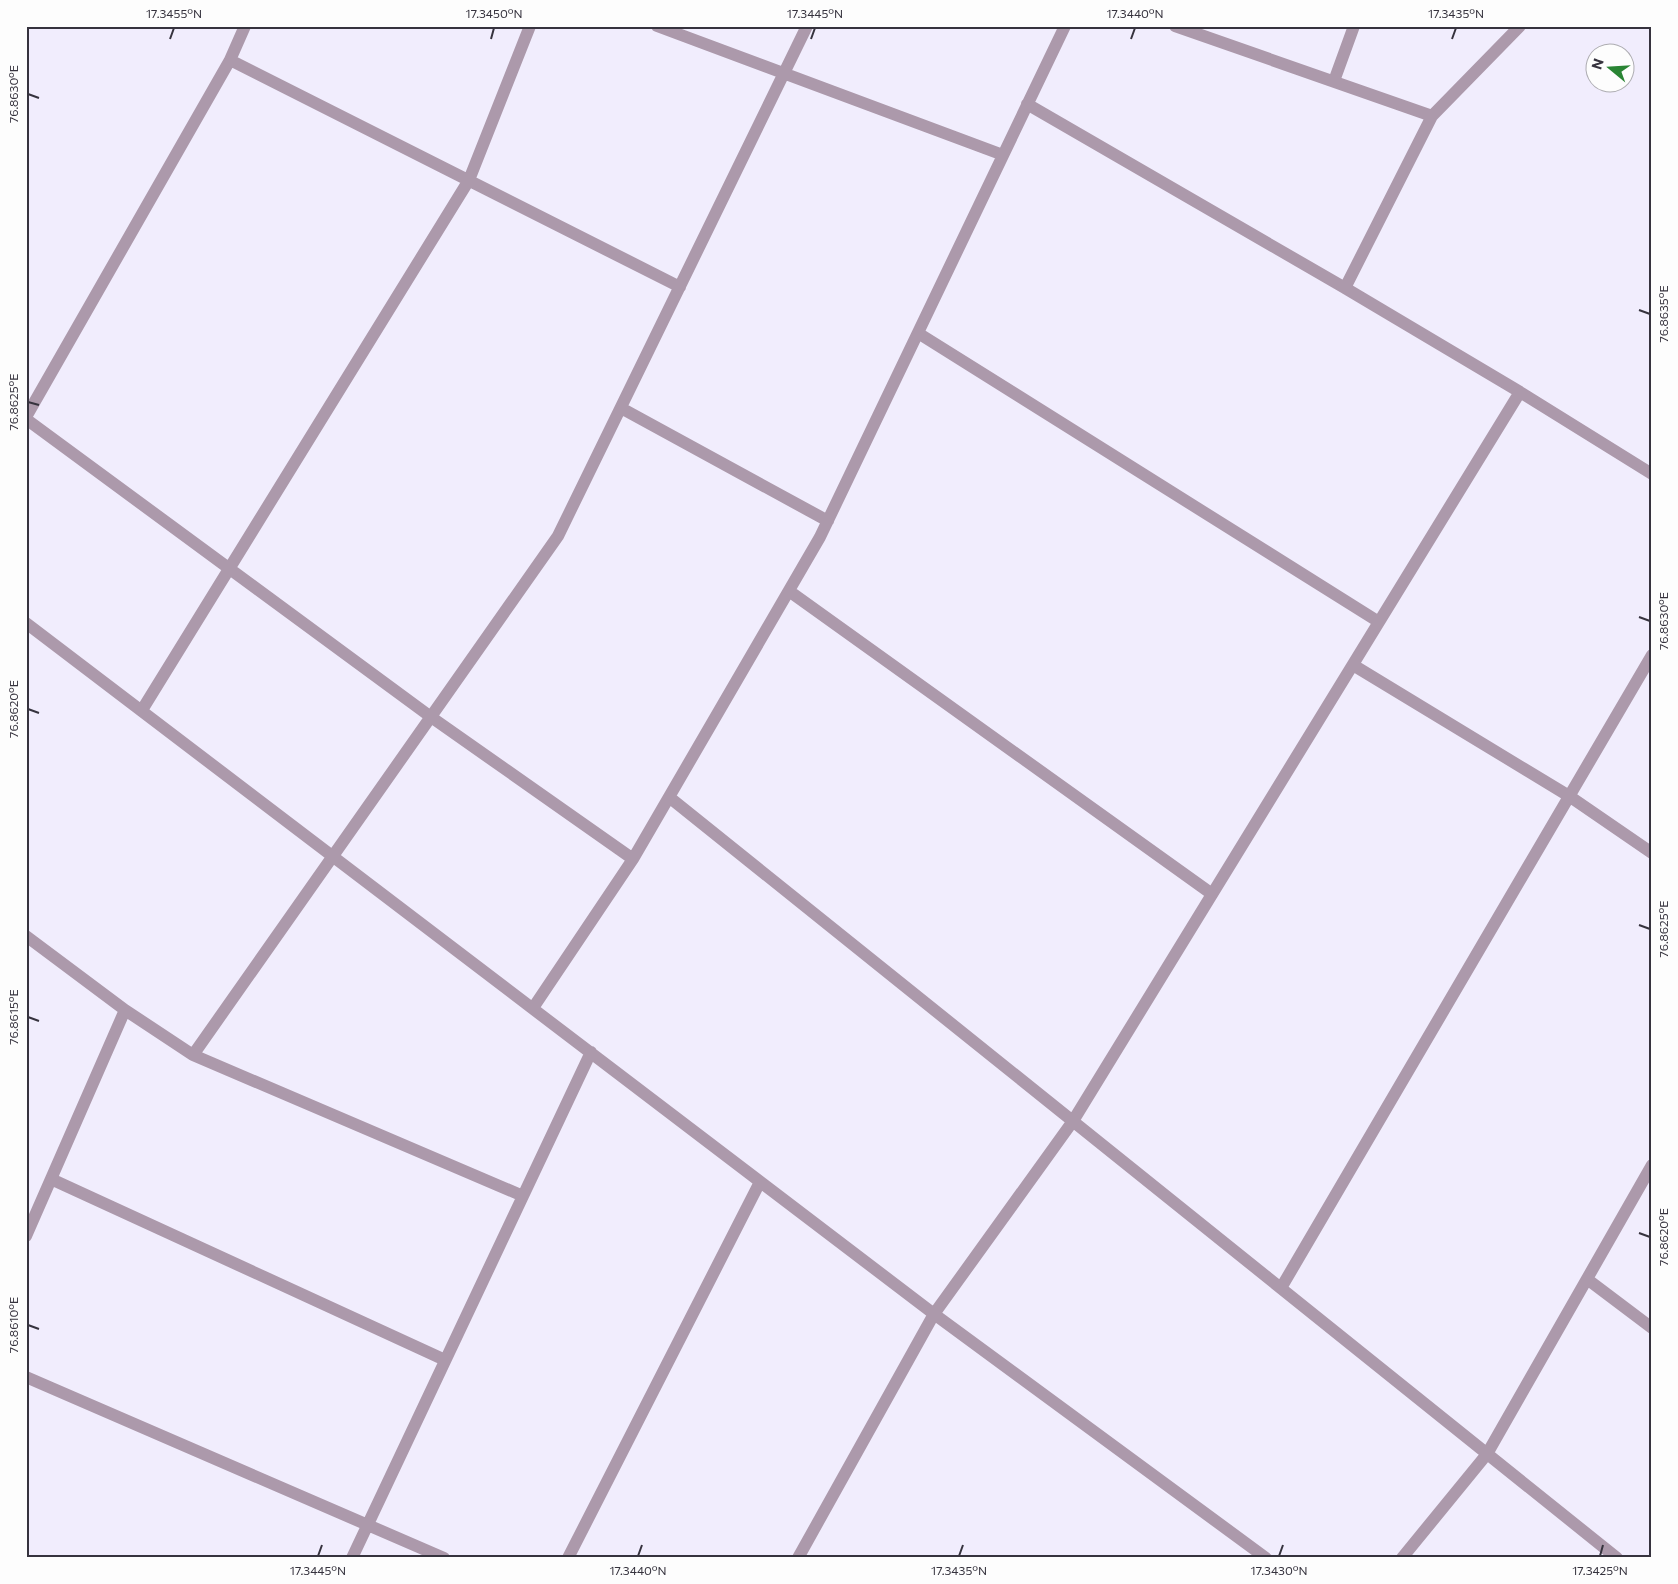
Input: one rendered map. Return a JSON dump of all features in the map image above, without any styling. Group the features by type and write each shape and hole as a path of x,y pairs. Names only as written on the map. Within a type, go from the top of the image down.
{"street":[{"path":"245,26 230,60 26,418 431,717 633,859"},
{"path":"142,710 469,180 530,26"},
{"path":"657,26 1003,155"},
{"path":"193,1055 558,536 807,26"},
{"path":"533,1008 633,859 790,591 828,521 1064,26"},
{"path":"1175,26 1432,116"},
{"path":"1334,81 1354,26"},
{"path":"1346,288 1432,116 1520,26"},
{"path":"230,60 680,287"},
{"path":"1027,104 1346,288 1520,392 1652,474"},
{"path":"918,333 1379,622"},
{"path":"798,1558 934,1314 1073,1121 1520,392"},
{"path":"621,408 828,521"},
{"path":"790,591 1212,894"},
{"path":"26,623 934,1314 1266,1558"},
{"path":"1281,1288 1652,655"},
{"path":"1353,665 1569,796 1652,853"},
{"path":"669,797 1617,1558"},
{"path":"26,936 125,1010 193,1055 523,1196"},
{"path":"26,1236 125,1010"},
{"path":"352,1558 591,1052"},
{"path":"1402,1558 1487,1454 1652,1165"},
{"path":"51,1179 445,1360"},
{"path":"568,1558 760,1182"},
{"path":"1586,1279 1652,1328"},
{"path":"26,1377 367,1523 444,1558"}]}
